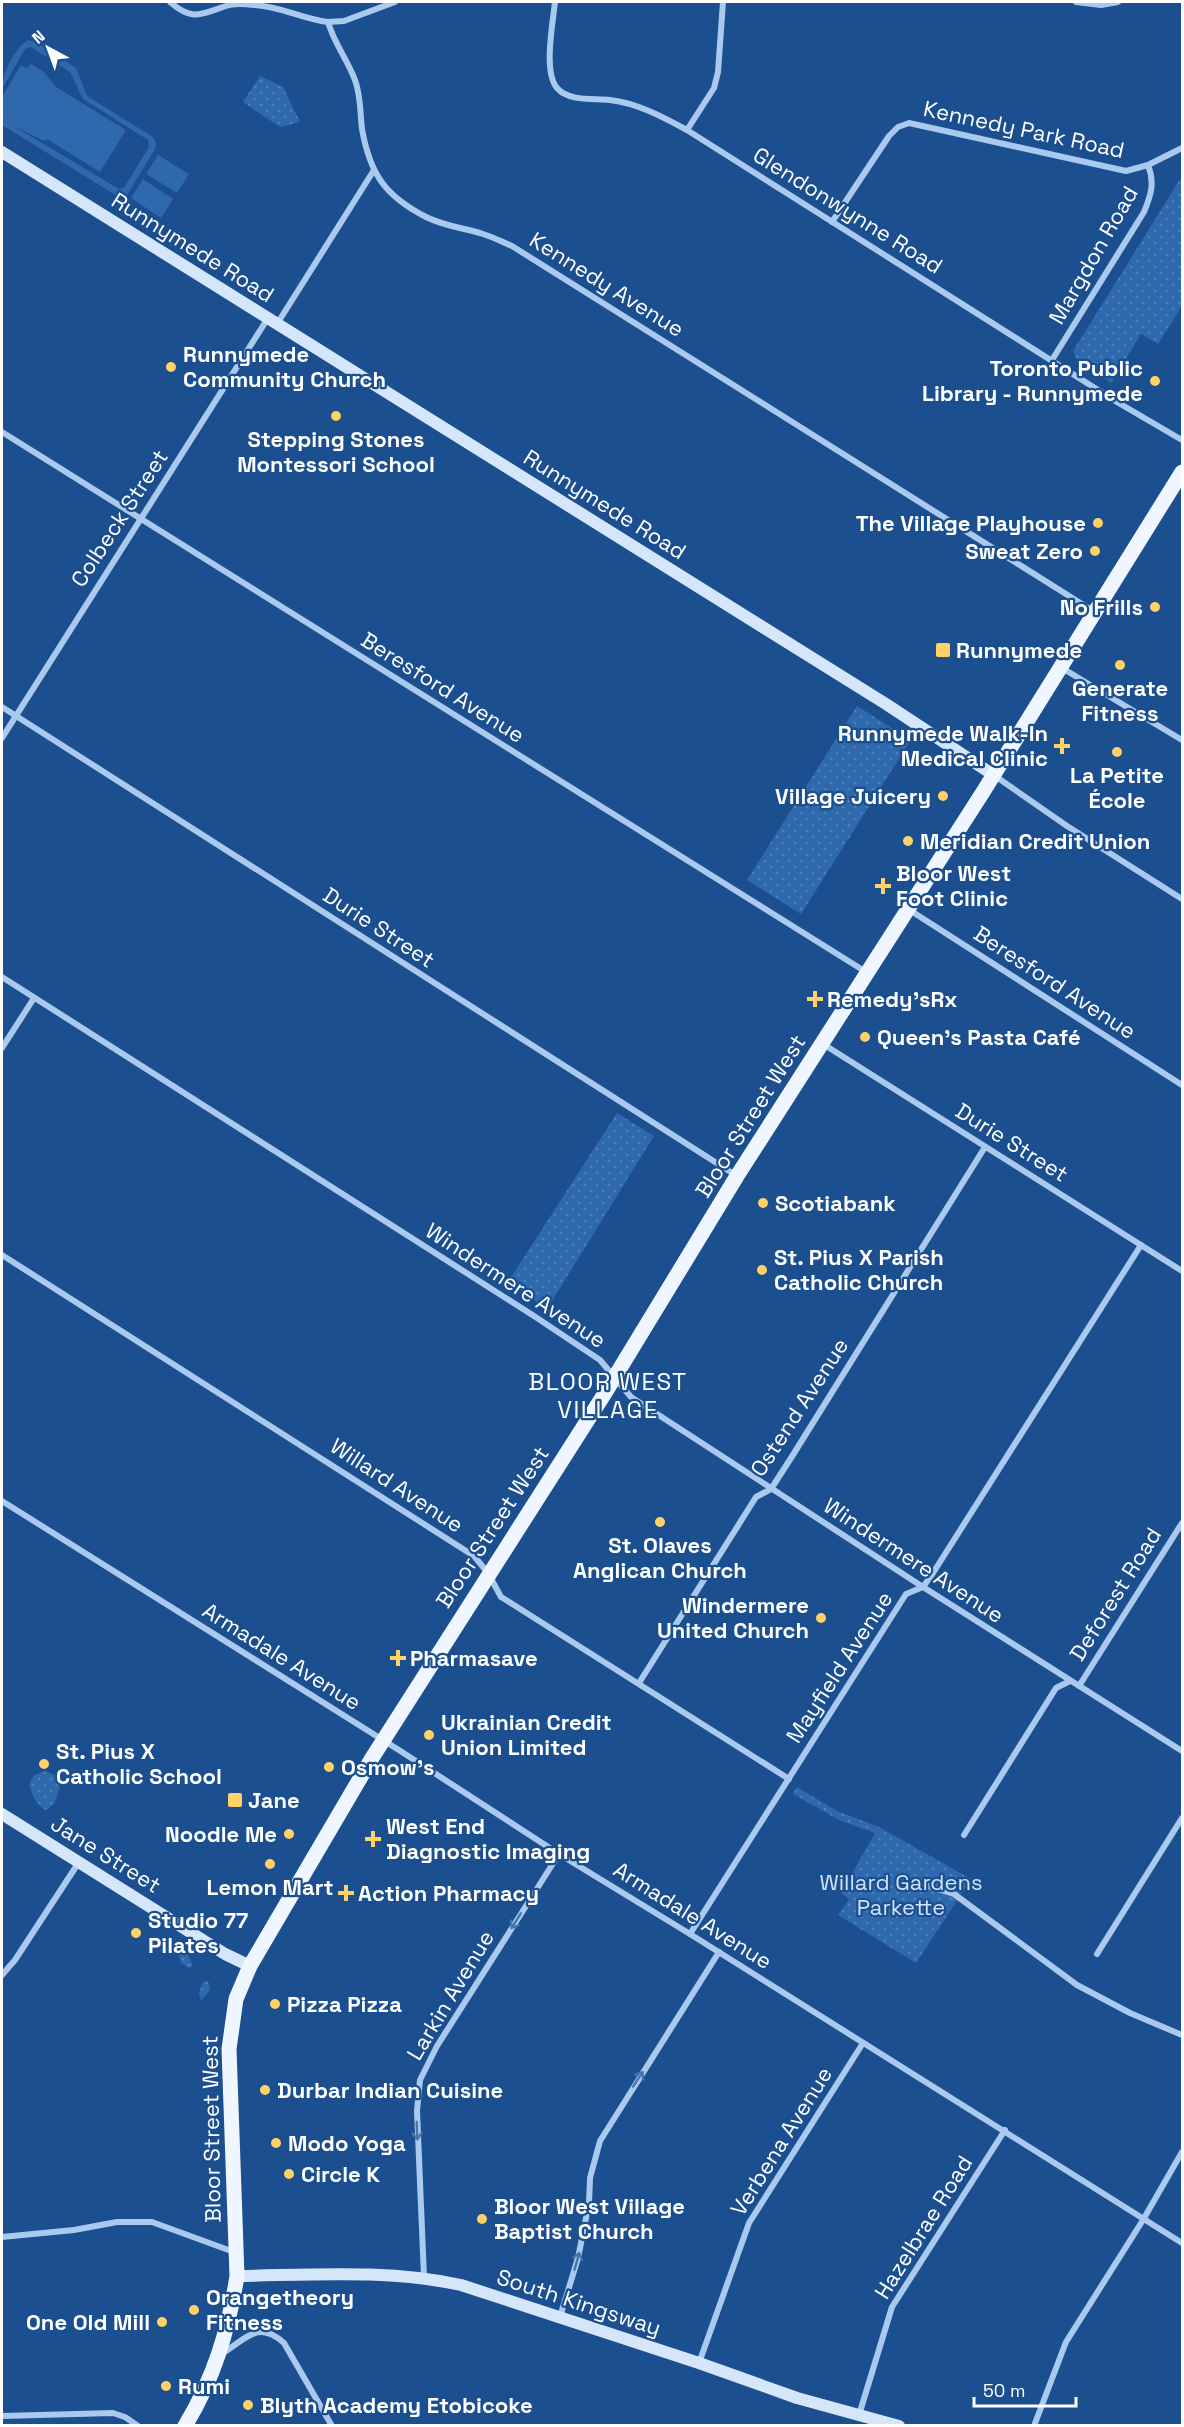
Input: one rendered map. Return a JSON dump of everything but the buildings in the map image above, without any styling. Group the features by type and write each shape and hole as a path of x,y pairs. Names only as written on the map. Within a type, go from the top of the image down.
{"main road":[{"name":"Bloor Street West","path":"185,2426 206,2390 219,2355 232,2307 237,2276 229,2049 236,1999 250,1966 383,1740 614,1377 737,1176 908,909 1182,472"}],"street":[{"path":"170,2 188,14 197,16 207,14 228,3 257,5 310,20 327,22 344,21 395,2"},
{"name":"Glendonwynne Road","path":"555,2 550,59 552,77 557,87 566,94 579,98 612,100 652,111 687,130 1182,440"},
{"path":"687,130 714,88 718,72 723,2"},
{"path":"1076,2 1101,5 1118,2"},
{"name":"Kennedy Avenue","path":"327,22 355,80 362,109 362,127 374,170 385,188 414,211 447,226 484,234 512,246 1094,611"},
{"name":"Kennedy Park Road","path":"832,222 889,136 898,127 909,123 1126,171 1148,165 1182,148"},
{"name":"Runnymede Road","path":"2,152 886,704 1067,826 1182,899"},
{"name":"Margdon Road","path":"1052,360 1144,212 1152,192 1152,174 1148,165"},
{"name":"Colbeck Street","path":"2,738 87,600 374,170"},
{"name":"Beresford Avenue","path":"2,432 866,972"},
{"path":"1059,667 1182,740"},
{"name":"Durie Street","path":"2,707 737,1176"},
{"name":"Beresford Avenue","path":"908,909 1182,1085"},
{"name":"Windermere Avenue","path":"2,977 530,1312 600,1360 631,1397 923,1587 1182,1751"},
{"path":"2,1048 34,998"},
{"name":"Durie Street","path":"822,1043 1182,1271"},
{"name":"Ostend Avenue","path":"639,1683 756,1497 771,1489 985,1147"},
{"name":"Mayfield Avenue","path":"690,1934 906,1594 923,1587 1141,1245"},
{"name":"Willard Avenue","path":"2,1255 470,1553 488,1573 501,1597 789,1779"},
{"name":"Armadale Avenue","path":"2,1501 383,1740 559,1854 1005,2130 1182,2243"},
{"name":"Deforest Road","path":"1079,1686 1182,1523"},
{"name":"Deforest Road","path":"964,1835 1056,1688 1070,1681"},
{"name":"Jane Street","path":"2,1814 225,1954 250,1966"},
{"path":"1097,1954 1182,1818"},
{"name":"Larkin Avenue","path":"424,2277 421,2252 417,2111 420,2080 437,2046 559,1854"},
{"path":"2,1975 15,1960 79,1862"},
{"path":"928,1886 954,1894 1077,1985 1130,2013 1182,2035"},
{"path":"560,2317 578,2258 589,2203 590,2178 600,2141 719,1952"},
{"name":"Verbena Avenue","path":"699,2363 749,2223 863,2043"},
{"name":"Hazelbrae Road","path":"859,2415 892,2307 1005,2130"},
{"path":"1034,2426 1066,2342 1143,2220 1182,2152"},
{"path":"2,2236 74,2230 117,2222 152,2222 236,2253"},
{"name":"South Kingsway","path":"237,2276 347,2273 424,2277 461,2285 699,2363 797,2398 898,2426"},
{"path":"219,2355 258,2331 273,2334 284,2343 332,2426"},
{"path":"2,2416 112,2414 125,2417 138,2426"}],"green space":[{"path":"28,40 76,68 87,96 153,137 156,142 155,149 127,195 117,196 2,125 2,97 21,65 26,68 31,64 44,72 56,87 126,130 100,172 47,139 44,141 12,125 119,189 124,188 149,147 148,140 83,99 70,72 31,47 25,49 2,89 10,62 18,49"},
{"path":"260,76 283,87 300,122 280,127 243,102"},
{"path":"158,155 189,174 177,193 146,174"},
{"path":"1182,176 1182,306 1158,344 1141,334 1111,383 1077,360 1073,351"},
{"path":"143,179 173,199 161,218 131,198"},
{"path":"857,706 911,740 801,914 747,880"},
{"path":"617,1113 654,1136 547,1309 508,1282"},
{"path":"44,1771 55,1775 60,1787 54,1804 47,1810 37,1803 29,1785 34,1775"},
{"name":"Willard Gardens Parkette","path":"797,1787 837,1811 879,1827 971,1879 916,1963 838,1915 849,1899 841,1893 875,1833 839,1820 793,1794"},
{"path":"178,1951 188,1955 193,1966 189,1968 181,1963"},
{"path":"208,1981 210,1990 201,2001 199,1993 203,1982"}],"place":[{"name":"Runnymede Community Church","path":"171,367"},
{"name":"Toronto Public Library - Runnymede","path":"1155,381"},
{"name":"Stepping Stones Montessori School","path":"336,416"},
{"name":"The Village Playhouse","path":"1098,523"},
{"name":"Sweat Zero","path":"1095,551"},
{"name":"No Frills","path":"1155,607"},
{"name":"Runnymede","path":"943,650"},
{"name":"Generate Fitness","path":"1120,665"},
{"name":"Runnymede Walk-In Medical Clinic","path":"1062,746"},
{"name":"La Petite École","path":"1117,752"},
{"name":"Village Juicery","path":"943,796"},
{"name":"Meridian Credit Union","path":"908,841"},
{"name":"Bloor West Foot Clinic","path":"883,886"},
{"name":"Remedy'sRx","path":"815,999"},
{"name":"Queen's Pasta Café","path":"865,1037"},
{"name":"Scotiabank","path":"763,1203"},
{"name":"St. Pius X Parish Catholic Church","path":"762,1270"},
{"name":"St. Olaves Anglican Church","path":"660,1522"},
{"name":"Windermere United Church","path":"821,1618"},
{"name":"Pharmasave","path":"398,1658"},
{"name":"Ukrainian Credit Union Limited","path":"429,1735"},
{"name":"St. Pius X Catholic School","path":"44,1764"},
{"name":"Osmow's","path":"329,1767"},
{"name":"Jane","path":"235,1800"},
{"name":"Noodle Me","path":"289,1834"},
{"name":"West End Diagnostic Imaging","path":"373,1839"},
{"name":"Lemon Mart","path":"270,1864"},
{"name":"Action Pharmacy","path":"346,1893"},
{"name":"Studio 77 Pilates","path":"136,1933"},
{"name":"Pizza Pizza","path":"275,2004"},
{"name":"Durbar Indian Cuisine","path":"265,2090"},
{"name":"Modo Yoga","path":"276,2143"},
{"name":"Circle K","path":"289,2174"},
{"name":"Bloor West Village Baptist Church","path":"482,2219"},
{"name":"Orangetheory Fitness","path":"194,2310"},
{"name":"One Old Mill","path":"162,2322"},
{"name":"Rumi","path":"166,2386"},
{"name":"Blyth Academy Etobicoke","path":"248,2405"}],"district":[{"name":"BLOOR WEST VILLAGE","path":"608,1396"}]}
